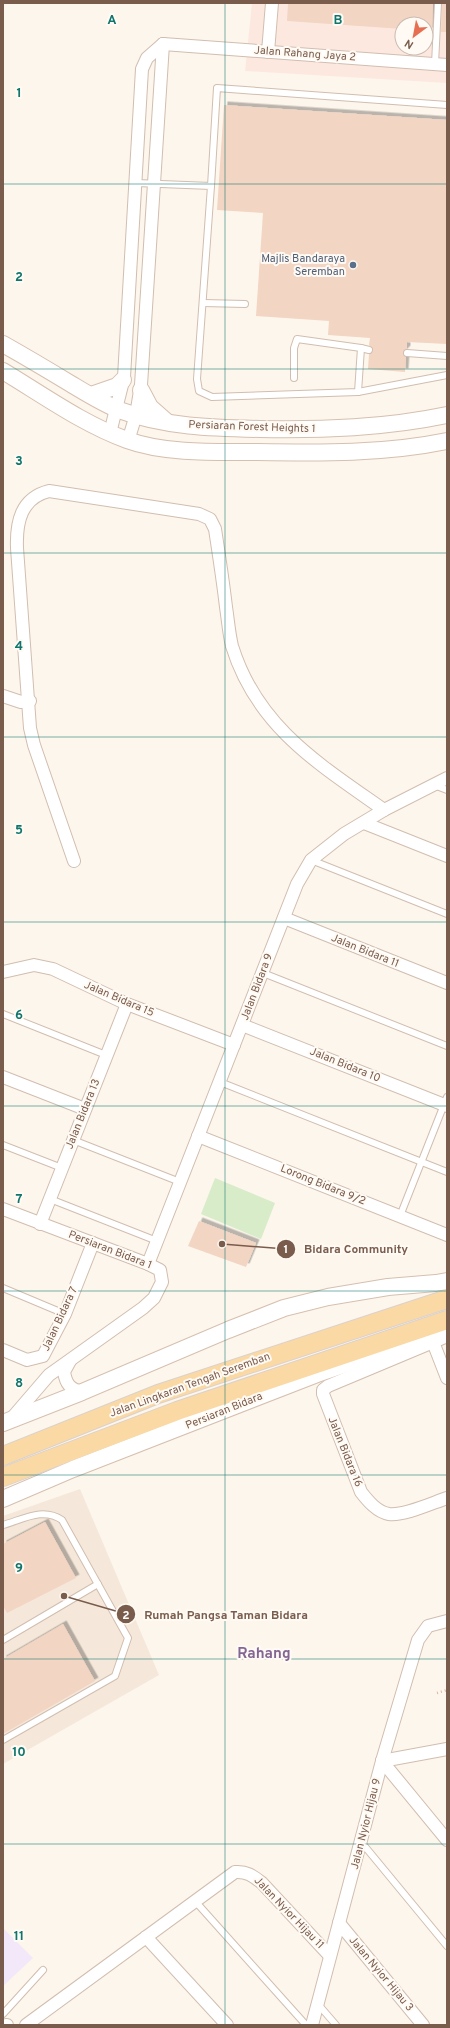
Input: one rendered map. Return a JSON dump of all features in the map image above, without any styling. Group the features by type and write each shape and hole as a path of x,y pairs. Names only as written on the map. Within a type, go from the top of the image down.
{"main road":[{"name":"Jalan Lingkaran Tengah Seremban","path":"3,1456 158,1394 378,1320 447,1299"},
{"name":"Persiaran Bidara","path":"177,1411 447,1320"},
{"name":"Jalan Lingkaran Tengah Seremban","path":"3,1477 177,1411"}],"street":[{"path":"268,52 272,3"},
{"path":"110,433 123,380 142,69 147,58 163,44"},
{"path":"128,441 136,415 141,390 163,44"},
{"name":"Jalan Rahang Jaya 2","path":"163,44 441,65"},
{"name":"Persiaran Forest Heights 1","path":"3,344 91,396 117,409 168,423 204,427 324,430 377,426 447,415"},
{"path":"3,371 73,414 110,433 128,441 172,449 226,452 342,453 395,450 447,442"},
{"path":"91,396 117,386 123,380"},
{"path":"141,390 150,407 168,423"},
{"path":"74,861 34,745 30,728 30,701 16,530 26,504 32,498 49,491 199,514 210,520 215,528 232,644 240,668 251,690 270,718 307,756 384,810"},
{"path":"3,696 21,702 30,701"},
{"name":"Jalan Bidara 9","path":"148,1264 297,884 311,860 344,834 384,810 447,778"},
{"path":"364,823 447,856"},
{"name":"Jalan Bidara 11","path":"284,918 447,983"},
{"name":"Jalan Bidara 15","path":"3,972 34,965 54,969 127,1004 234,1045"},
{"name":"Jalan Bidara 13","path":"40,1224 127,1004"},
{"name":"Jalan Bidara 10","path":"242,1025 446,1102"},
{"path":"3,1077 85,1109"},
{"name":"Lorong Bidara 9/2","path":"198,1136 447,1235"},
{"name":"Persiaran Bidara 1","path":"3,1210 148,1264 160,1270 162,1282 154,1298 49,1375 8,1421"},
{"name":"Jalan Bidara 7","path":"3,1350 27,1360 43,1356 65,1314 93,1243"},
{"path":"8,1421 82,1392 284,1308 388,1287 447,1281"},
{"name":"Persiaran Bidara","path":"3,1499 73,1469 317,1374 447,1330"},
{"path":"447,1337 433,1342 447,1378"},
{"name":"Jalan Bidara 16","path":"433,1342 328,1386 322,1394 361,1492 369,1502 388,1514 400,1513 447,1498"},
{"path":"72,1359 64,1372 66,1382 73,1390 82,1392"},
{"name":"Jalan Nyior Hijau 9","path":"312,2025 362,1842 382,1761 418,1640 428,1626 447,1621"},
{"path":"447,1750 382,1761 447,1840"},
{"name":"Jalan Nyior Hijau 11","path":"26,2025 235,1872 242,1871 249,1873 262,1883 330,1956"},
{"name":"Jalan Nyior Hijau 3","path":"339,1923 423,2025"},
{"path":"146,1937 227,2025"}],"lane":[{"path":"438,3 441,65"},
{"path":"447,105 217,88 204,303 197,379 199,391 212,397 358,392 447,375"},
{"path":"136,183 211,186"},
{"path":"204,303 245,304"},
{"path":"294,378 294,348 297,339 369,350"},
{"path":"358,392 361,348"},
{"path":"406,354 447,356"},
{"path":"434,785 447,790"},
{"path":"311,860 447,914"},
{"path":"263,972 447,1046"},
{"path":"3,1014 106,1055"},
{"path":"220,1082 447,1172"},
{"path":"400,1216 446,1102"},
{"path":"73,1140 180,1182"},
{"path":"3,1145 62,1168"},
{"path":"50,1199 157,1241"},
{"path":"3,1288 65,1314"},
{"path":"3,1525 44,1513 54,1514 62,1520 128,1638 115,1676 3,1740"},
{"path":"3,1640 98,1584"},
{"path":"362,1842 447,1946"},
{"path":"195,1901 306,2025"},
{"path":"3,2014 43,1970"},
{"path":"317,2003 336,2025"},
{"path":"3,2021 7,2025"}],"path":[{"path":"437,1693 447,1690"}],"shaded area":[{"path":"252,3 447,3 447,83 245,71"},
{"path":"80,1489 159,1675 3,1764 3,1516"},
{"path":"3,1928 33,1958 3,1986"}],"green space":[{"path":"215,1178 275,1203 261,1239 201,1214"}],"building":[{"path":"288,3 433,3 433,16 394,16 394,28 287,21"},
{"path":"442,3 447,3 447,32 441,32"},
{"name":"Majlis Bandaraya Seremban","path":"224,105 447,120 447,344 407,342 407,349 403,353 406,357 405,372 368,369 369,354 373,351 369,345 370,338 328,335 329,321 256,316 263,213 217,210"},
{"path":"199,1221 256,1243 246,1267 188,1246"},
{"path":"45,1522 76,1578 7,1613 3,1606 3,1544"},
{"path":"63,1624 95,1681 3,1734 3,1659"}],"place":[{"name":"Majlis Bandaraya Seremban","path":"353,265"},
{"name":"Bidara Community","path":"222,1244"},
{"name":"Rumah Pangsa Taman Bidara","path":"64,1596"}],"district":[{"name":"Rahang","path":"264,1654"}]}
